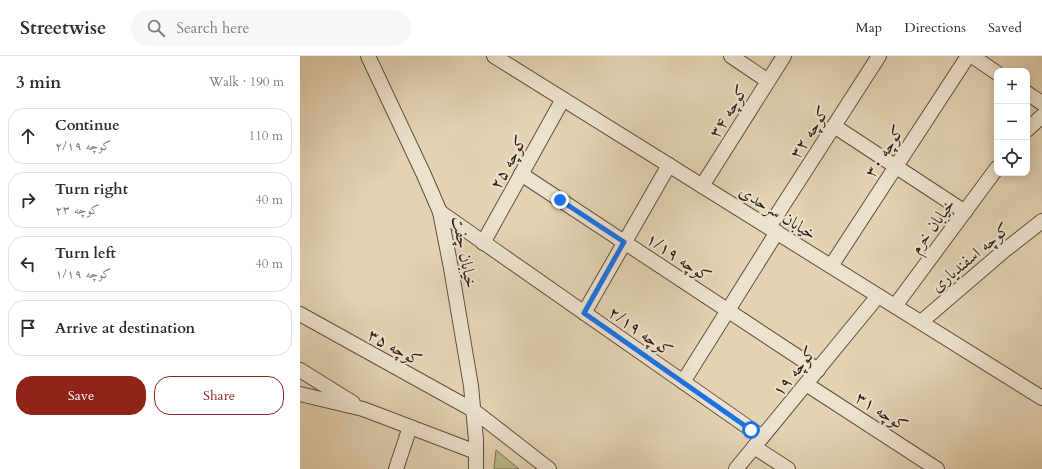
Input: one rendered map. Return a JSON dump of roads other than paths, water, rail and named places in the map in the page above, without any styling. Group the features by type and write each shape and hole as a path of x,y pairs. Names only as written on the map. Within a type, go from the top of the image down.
{"street":[{"name":"خیابان چفت","path":"368,56 440,212 471,386 476,469"},
{"name":"خیابان سرحدی","path":"494,56 1042,398"},
{"path":"731,56 768,81"},
{"name":"کوچه ۳۴","path":"702,186 784,56"},
{"name":"کوچه ۳۲","path":"683,382 728,311 773,230 834,126 879,56"},
{"name":"کوچه ۳۰","path":"831,266 968,56"},
{"path":"972,56 994,71"},
{"path":"1030,95 1042,103"},
{"name":"کوچه ۲۵","path":"483,243 564,99"},
{"path":"1030,127 1042,116"},
{"path":"834,126 965,212"},
{"path":"584,313 669,165"},
{"name":"خیابان خرم","path":"895,306 994,172"},
{"name":"کوچه ۱/۱۹","path":"521,174 818,370"},
{"name":"کوچه ۲/۱۹","path":"440,212 683,382 758,442 788,469"},
{"name":"کوچه اسفندیاری","path":"921,322 1005,250 1042,221"},
{"name":"کوچه ۱۹","path":"736,469 878,296"},
{"name":"کوچه ۳۵","path":"300,314 473,410 549,469"},
{"path":"300,370 363,409"},
{"name":"کوچه ۳۱","path":"806,384 937,469"},
{"path":"300,394 363,409 476,452"},
{"path":"396,469 410,427"}]}
